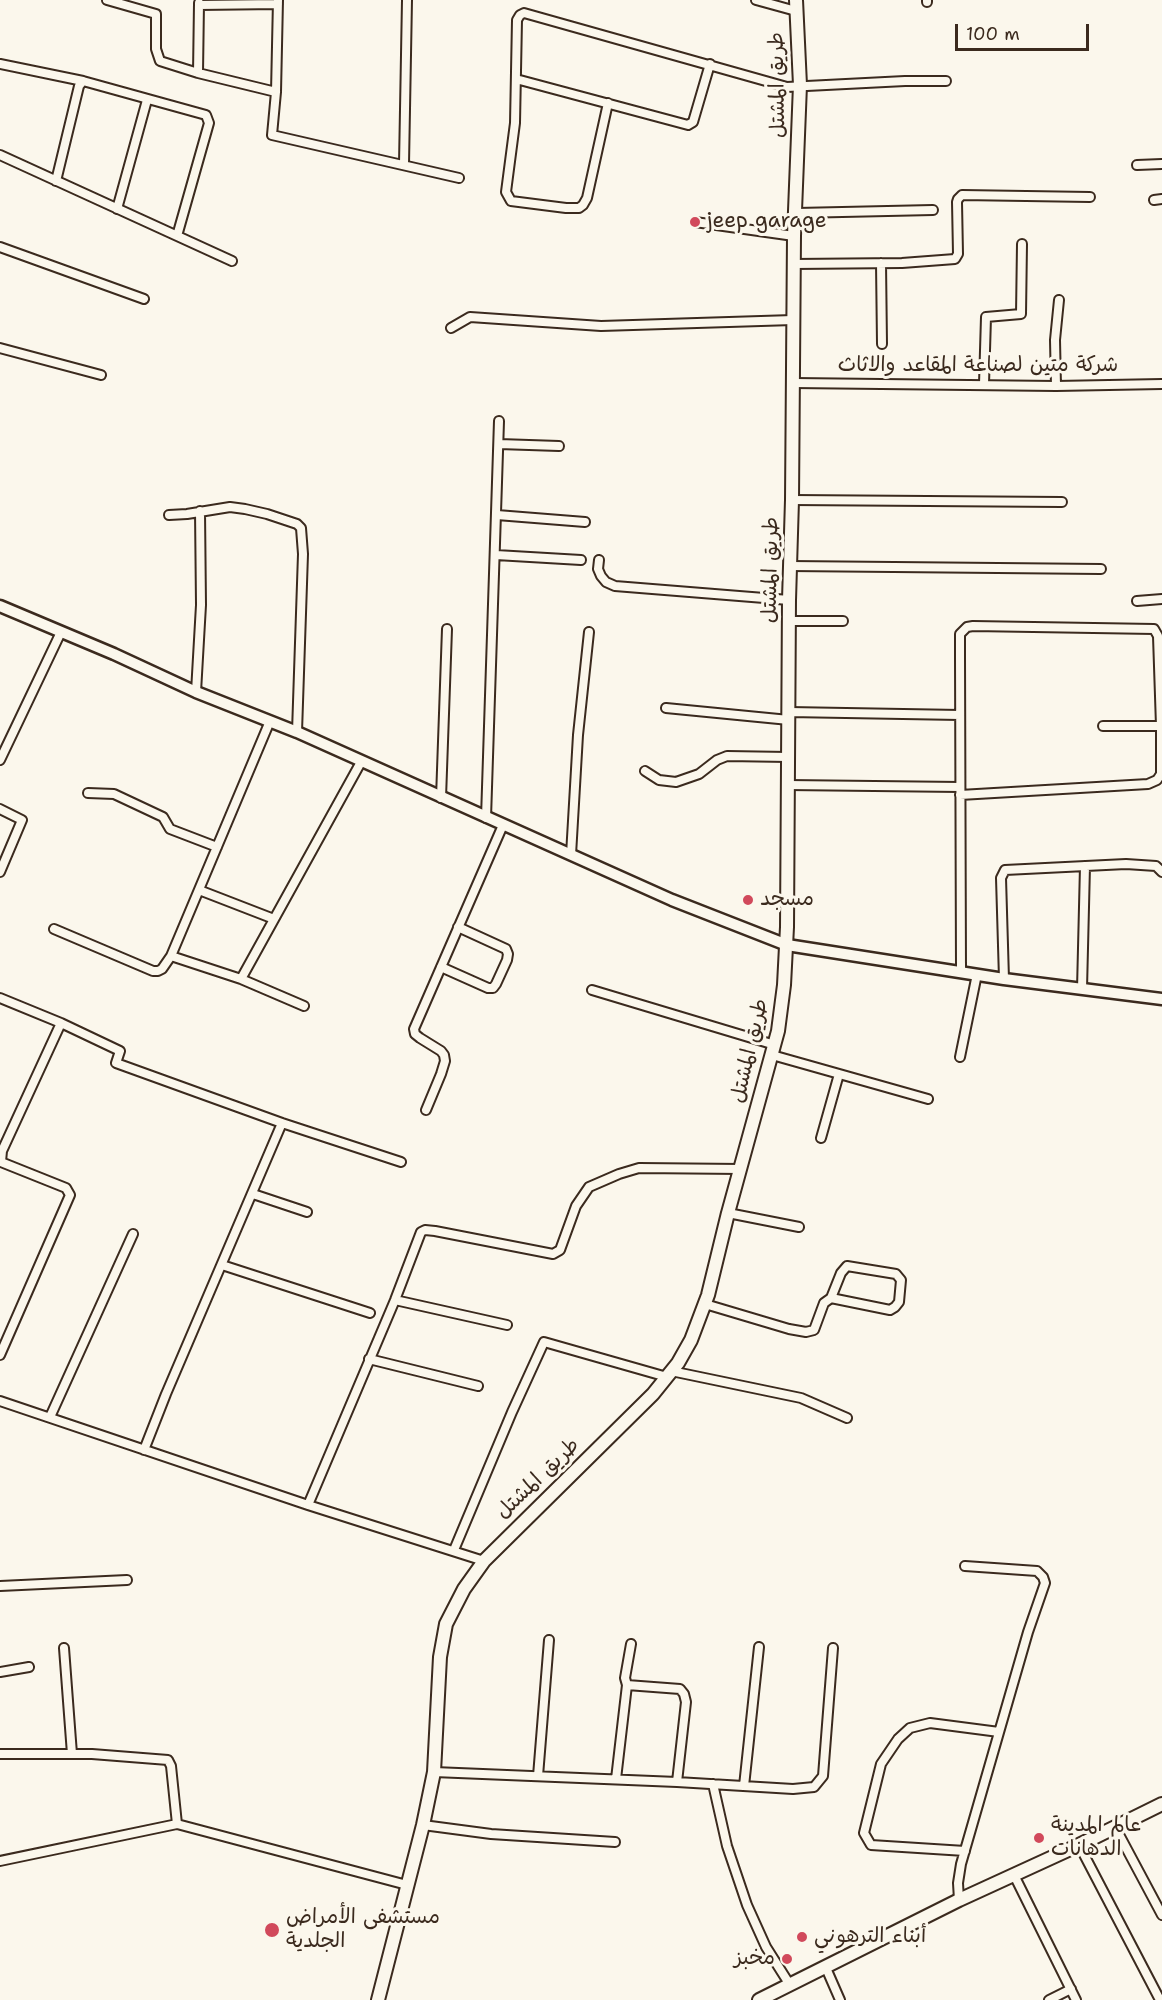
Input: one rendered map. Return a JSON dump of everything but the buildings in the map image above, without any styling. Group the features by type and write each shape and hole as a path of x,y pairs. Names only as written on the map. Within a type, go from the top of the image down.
{"main road":[{"name":"طريق المشتل","path":"378,2000 434,1772 442,1641 446,1624 484,1561 653,1394 691,1340 705,1304 773,1050 782,1008 787,945 793,320 800,85 796,5"},
{"path":"0,606 114,654 196,692 297,732 693,909 787,945 1004,979 1162,999"},
{"path":"759,2000 959,1900 1162,1804"}],"street":[{"path":"107,0 156,15 156,49 160,61 276,92"},
{"path":"404,164 407,0"},
{"path":"756,0 796,5"},
{"path":"198,73 199,3 278,2 276,92 272,135 459,178"},
{"path":"608,103 587,198 583,205 579,208 566,208 511,201 506,192 515,123 517,20 524,13 787,87 946,81"},
{"path":"0,64 83,81 206,115 209,123 177,236"},
{"path":"516,79 691,125 710,64"},
{"path":"56,181 79,86 83,81"},
{"path":"117,209 147,100"},
{"path":"0,155 232,261"},
{"path":"1137,165 1162,164"},
{"path":"795,264 913,263 956,259 958,254 957,202 962,195 1090,197"},
{"path":"796,213 933,210"},
{"path":"695,222 795,236"},
{"path":"984,384 986,317 1021,314 1022,244"},
{"path":"0,247 144,299"},
{"path":"881,263 882,345"},
{"path":"1056,386 1055,340 1059,300"},
{"path":"451,328 470,317 601,326 793,320"},
{"path":"0,348 102,375"},
{"name":"شركة متين لصناعة المقاعد والاثاث","path":"794,383 1056,386 1162,384"},
{"path":"486,818 499,421"},
{"path":"499,444 559,446"},
{"path":"792,500 1062,502"},
{"path":"170,515 230,507 287,521 301,528 303,554 297,732"},
{"path":"196,692 201,605 200,512"},
{"path":"497,515 585,522"},
{"path":"496,555 581,560"},
{"path":"599,560 598,568 601,576 606,582 615,586 789,600"},
{"path":"790,567 1101,569"},
{"path":"1137,601 1162,599"},
{"path":"789,621 843,621"},
{"path":"788,785 960,791 1067,790 1153,782 1161,774 1158,636 1154,629 968,627 960,634 960,791 961,972"},
{"path":"441,798 447,629"},
{"path":"0,760 61,632"},
{"path":"571,855 578,735 589,632"},
{"path":"666,708 789,716 960,715"},
{"path":"54,928 153,971 162,969 171,956 270,722"},
{"path":"1103,726 1161,726"},
{"path":"645,771 659,780 676,782 699,774 717,760 727,756 788,757"},
{"path":"241,979 361,762"},
{"path":"88,793 114,794 163,818 170,829 217,848"},
{"path":"0,809 22,820 0,872"},
{"path":"426,1110 443,1067 444,1055 415,1034 414,1029 503,825"},
{"path":"1004,979 1001,874 1005,870 1149,865 1160,868 1162,872"},
{"path":"1082,989 1085,866"},
{"path":"199,891 274,919"},
{"path":"441,967 488,988 493,988 507,960 506,949 458,927"},
{"path":"171,956 241,979 304,1006"},
{"path":"960,1057 977,974"},
{"path":"592,990 839,1074 928,1098"},
{"path":"0,998 120,1051 116,1063 282,1123 401,1162"},
{"path":"0,1355 70,1195 66,1188 5,1164 0,1158 61,1023"},
{"path":"821,1138 839,1074"},
{"path":"144,1450 282,1123"},
{"path":"308,1505 421,1232 425,1230 553,1254 560,1250 576,1206 589,1187 619,1174 652,1167 741,1169"},
{"path":"253,1194 307,1212"},
{"path":"728,1213 799,1227"},
{"path":"50,1417 133,1234"},
{"path":"222,1265 370,1312"},
{"path":"705,1304 806,1332 814,1330 824,1303 831,1298 841,1273 847,1266 896,1274 900,1280 899,1302 890,1310 831,1298"},
{"path":"395,1299 507,1325"},
{"path":"454,1550 544,1342 669,1374 801,1398 847,1418"},
{"path":"369,1359 478,1386"},
{"path":"0,1401 308,1505 484,1561"},
{"path":"959,1900 958,1883 965,1851 1045,1583 1043,1576 1037,1571 965,1566"},
{"path":"0,1586 127,1580"},
{"path":"538,1776 549,1640"},
{"path":"616,1779 627,1685 625,1678 631,1644"},
{"path":"744,1786 759,1647"},
{"path":"64,1648 72,1754"},
{"path":"434,1772 793,1789 814,1787 823,1776 833,1648"},
{"path":"0,1672 29,1667"},
{"path":"627,1685 680,1689 684,1694 686,1702 677,1782"},
{"path":"965,1851 871,1845 864,1833 880,1764 898,1739 910,1728 930,1723 999,1732"},
{"path":"0,1754 72,1754 168,1760 171,1766 177,1824"},
{"path":"713,1784 727,1846 747,1905 771,1956 790,1985"},
{"path":"0,1861 177,1824 407,1885"},
{"path":"423,1824 491,1834 615,1842"},
{"path":"1115,1827 1162,1915"},
{"path":"1079,1845 1160,2000"},
{"path":"1014,1875 1076,2000"},
{"path":"826,1968 840,2000"},
{"path":"1049,2000 1071,1989"}],"place":[{"name":"jeep garage","path":"695,222"},
{"name":"مسجد","path":"748,900"},
{"name":"عالم المدينة الدهانات","path":"1039,1838"},
{"name":"مستشفى الأمراض الجلدية","path":"272,1930"},
{"name":"أبناء الترهوني","path":"802,1937"},
{"name":"مخبز","path":"787,1959"}]}
